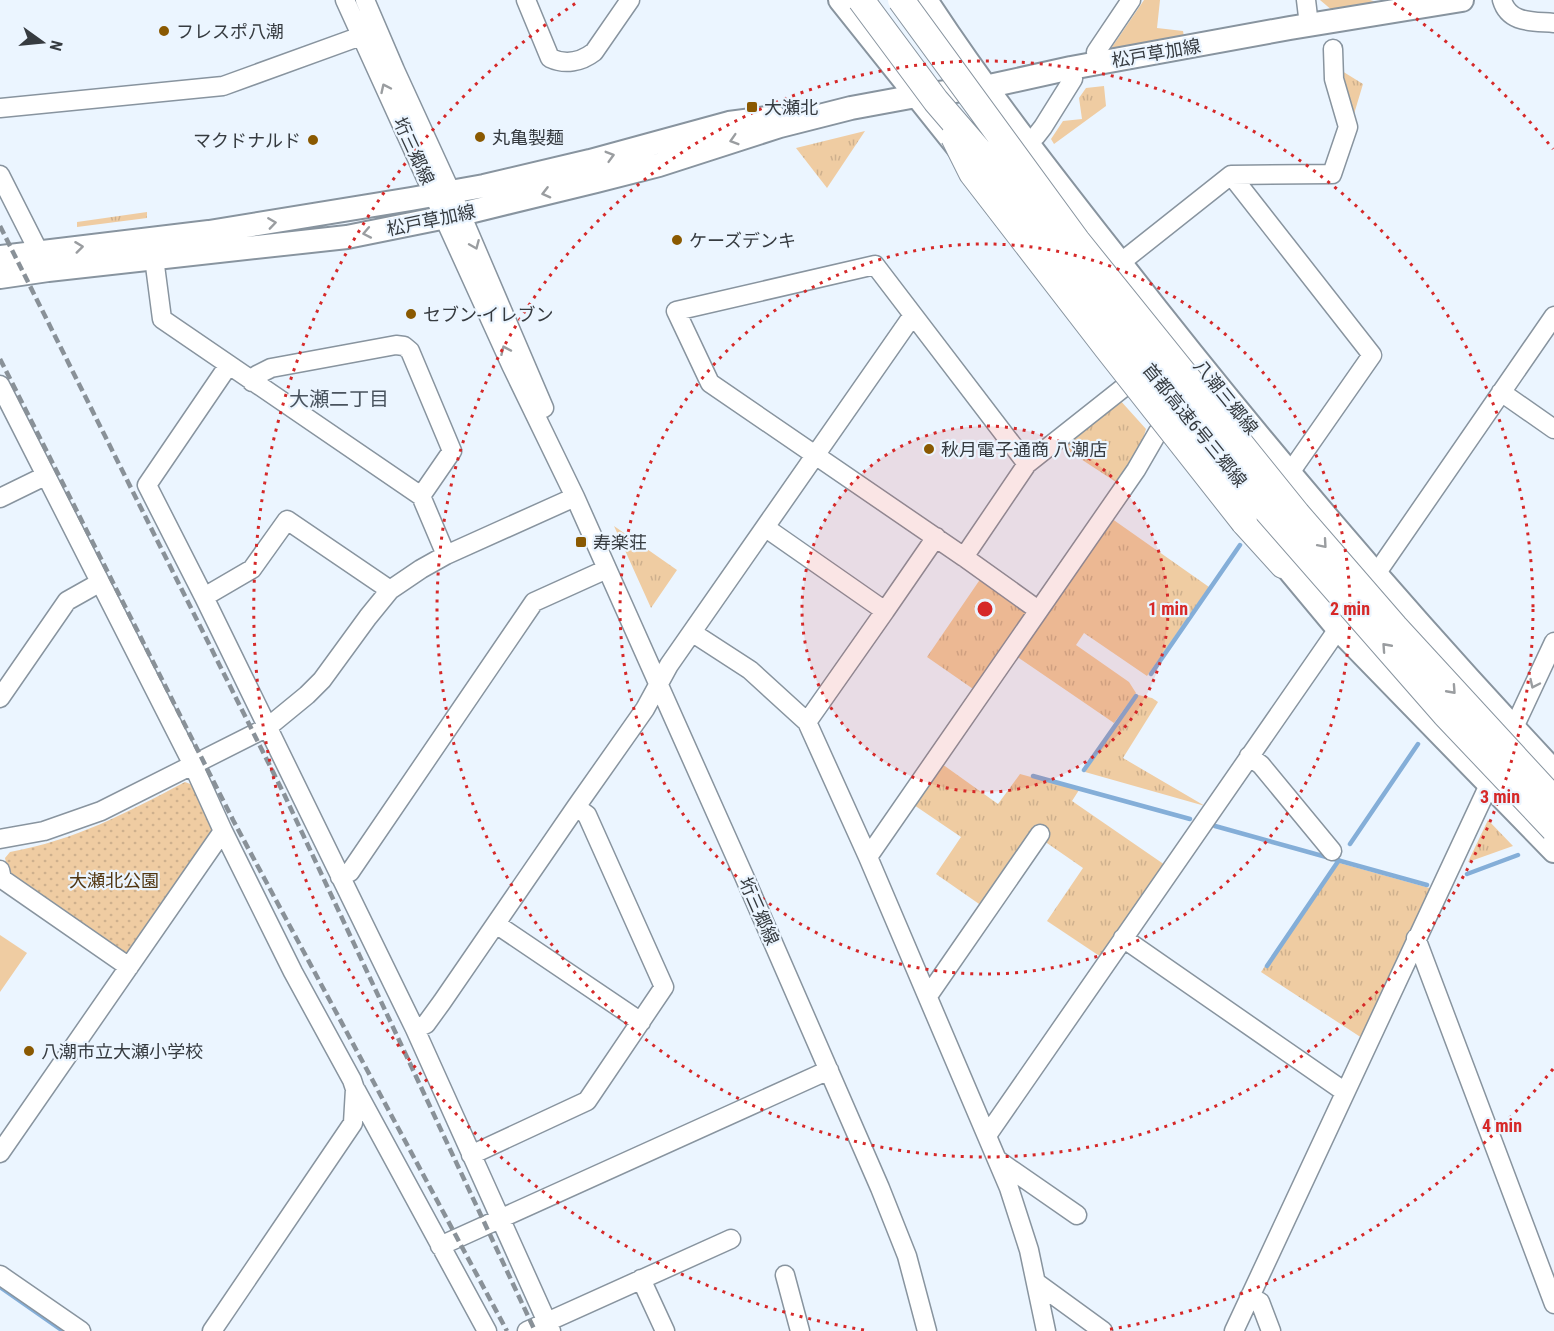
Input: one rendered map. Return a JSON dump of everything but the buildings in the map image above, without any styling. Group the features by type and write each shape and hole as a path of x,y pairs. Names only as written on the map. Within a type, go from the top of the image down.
{"highway":[{"name":"首都高速6号三郷線","path":"861,0 926,98 986,159 1200,434 1423,689 1554,829"},
{"name":"首都高速6号三郷線","path":"901,0 1077,241 1297,514 1431,668 1554,800"},
{"path":"920,0 1054,190 1266,457 1297,514"},
{"path":"926,98 972,173 1244,522 1283,565"}],"main road":[{"path":"840,0 926,98 989,188 1130,360 1249,516 1283,565 1338,629 1554,851"},
{"name":"八潮三郷線","path":"926,0 985,87 1033,152 1200,367 1376,574 1554,771"},
{"name":"松戸草加線","path":"0,277 44,261 443,194 590,161 729,123 926,98 1098,63 1462,0"},
{"name":"松戸草加線","path":"0,257 44,261 154,258 347,237 453,216 659,165 780,126 851,108"},
{"path":"989,188 986,205 991,216 1123,388 1248,538 1283,565"}],"street":[{"name":"垳三郷線","path":"345,0 453,216 511,365 575,497 829,1070 907,1256 927,1331"},
{"name":"垳三郷線","path":"365,0 443,194"},
{"path":"526,0 550,58 561,63 586,58 594,52 630,0"},
{"path":"1098,63 1096,52 1131,0"},
{"path":"1306,0 1309,25"},
{"path":"1502,0 1504,8 1513,17 1554,23"},
{"path":"0,108 223,86 361,36"},
{"path":"1120,263 1231,175 1332,174 1348,127 1334,79 1333,49"},
{"path":"1036,136 1073,79 1071,68"},
{"path":"0,175 44,261"},
{"path":"1231,175 1372,355 1289,474"},
{"path":"154,258 162,319 421,496 446,555"},
{"path":"1027,464 875,265 676,311 710,383 936,537 1038,610"},
{"path":"415,1029 426,1024 496,924 645,709 658,683 913,315"},
{"path":"1376,574 1554,316"},
{"path":"252,382 257,375 271,368 396,345 404,346 410,351 453,451 421,496"},
{"path":"228,366 147,485 415,1029 549,1326"},
{"path":"964,557 1027,464 1123,388"},
{"path":"1,392 193,765 293,972 487,1331"},
{"path":"1501,392 1554,429"},
{"path":"868,857 1136,470 1158,432"},
{"path":"0,498 45,476"},
{"path":"0,839 44,831 93,814 268,727 322,680 390,590 446,555 575,497"},
{"path":"204,597 252,569 287,520 390,590"},
{"path":"766,528 885,610"},
{"path":"807,722 936,537"},
{"path":"340,877 350,872 534,602 607,569"},
{"path":"0,698 67,601 99,584"},
{"path":"988,1134 1338,629"},
{"path":"693,633 750,670 807,722 999,1161 1019,1216 1037,1283 1046,1331"},
{"path":"1234,1331 1554,642"},
{"path":"1249,756 1261,765 1332,850"},
{"path":"471,1155 587,1101 664,987 587,815 576,807"},
{"path":"0,1153 223,831"},
{"path":"928,996 1040,834"},
{"path":"0,870 2,879 129,967"},
{"path":"496,924 640,1022"},
{"path":"1123,938 1345,1092"},
{"path":"1416,938 1554,1304"},
{"path":"440,1246 829,1070"},
{"path":"212,1331 353,1124 355,1089"},
{"path":"999,1161 1077,1215"},
{"path":"527,1331 549,1326 641,1279 731,1239"},
{"path":"0,1275 81,1331"},
{"path":"786,1275 800,1331"},
{"path":"641,1279 665,1331"},
{"path":"1037,1283 1103,1331"},
{"path":"1249,1297 1260,1302 1271,1331"}],"green space":[{"path":"1144,0 1160,0 1157,28 1183,31 1184,37 1110,50"},
{"path":"1320,0 1370,0 1380,3 1333,11"},
{"path":"1342,71 1363,84 1354,114"},
{"path":"1104,86 1106,106 1054,144 1051,139 1063,121 1082,119 1079,98 1086,88"},
{"path":"865,131 827,188 796,148"},
{"path":"147,212 147,218 77,227 77,222"},
{"path":"1119,399 1146,429 1138,456 1119,484 1061,446"},
{"path":"1108,516 1209,587 1147,676 1084,633 1076,645 1129,682 1136,693 1114,723 1013,654"},
{"path":"614,526 677,570 651,608"},
{"path":"981,578 1031,612 976,691 927,657"},
{"path":"1138,695 1158,702 1123,758 1205,806 1085,772"},
{"path":"942,764 998,804 1020,774 1079,790 1072,801 1165,865 1101,957 1047,921 1083,868 1044,841 982,906 936,874 961,837 914,805"},
{"name":"大瀬北公園","path":"185,782 193,785 214,827 212,835 130,953 124,954 12,878 8,872 5,858 10,852 79,833 121,815"},
{"path":"1488,820 1513,846 1468,862"},
{"path":"1336,862 1433,889 1362,1038 1261,972"},
{"path":"0,935 27,953 0,992"}],"waterway":[{"path":"1151,674 1240,545"},
{"path":"1084,770 1136,696"},
{"path":"1350,844 1418,744"},
{"path":"1033,776 1190,819"},
{"path":"1215,826 1427,885"},
{"path":"1467,874 1518,855"},
{"path":"1267,966 1339,860"},
{"path":"0,1287 63,1331"}],"railway":[{"path":"0,226 284,794 535,1331"},
{"path":"0,359 233,820 507,1331"}],"place":[{"name":"フレスポ八潮","path":"164,31"},
{"name":"大瀬北","path":"752,107"},
{"name":"丸亀製麺","path":"480,137"},
{"name":"マクドナルド","path":"313,140"},
{"name":"ケーズデンキ","path":"677,240"},
{"name":"セブン-イレブン","path":"411,314"},
{"name":"秋月電子通商 八潮店","path":"929,449"},
{"name":"寿楽荘","path":"581,542"},
{"name":"八潮市立大瀬小学校","path":"29,1051"}],"district":[{"name":"大瀬二丁目","path":"339,399"}]}
